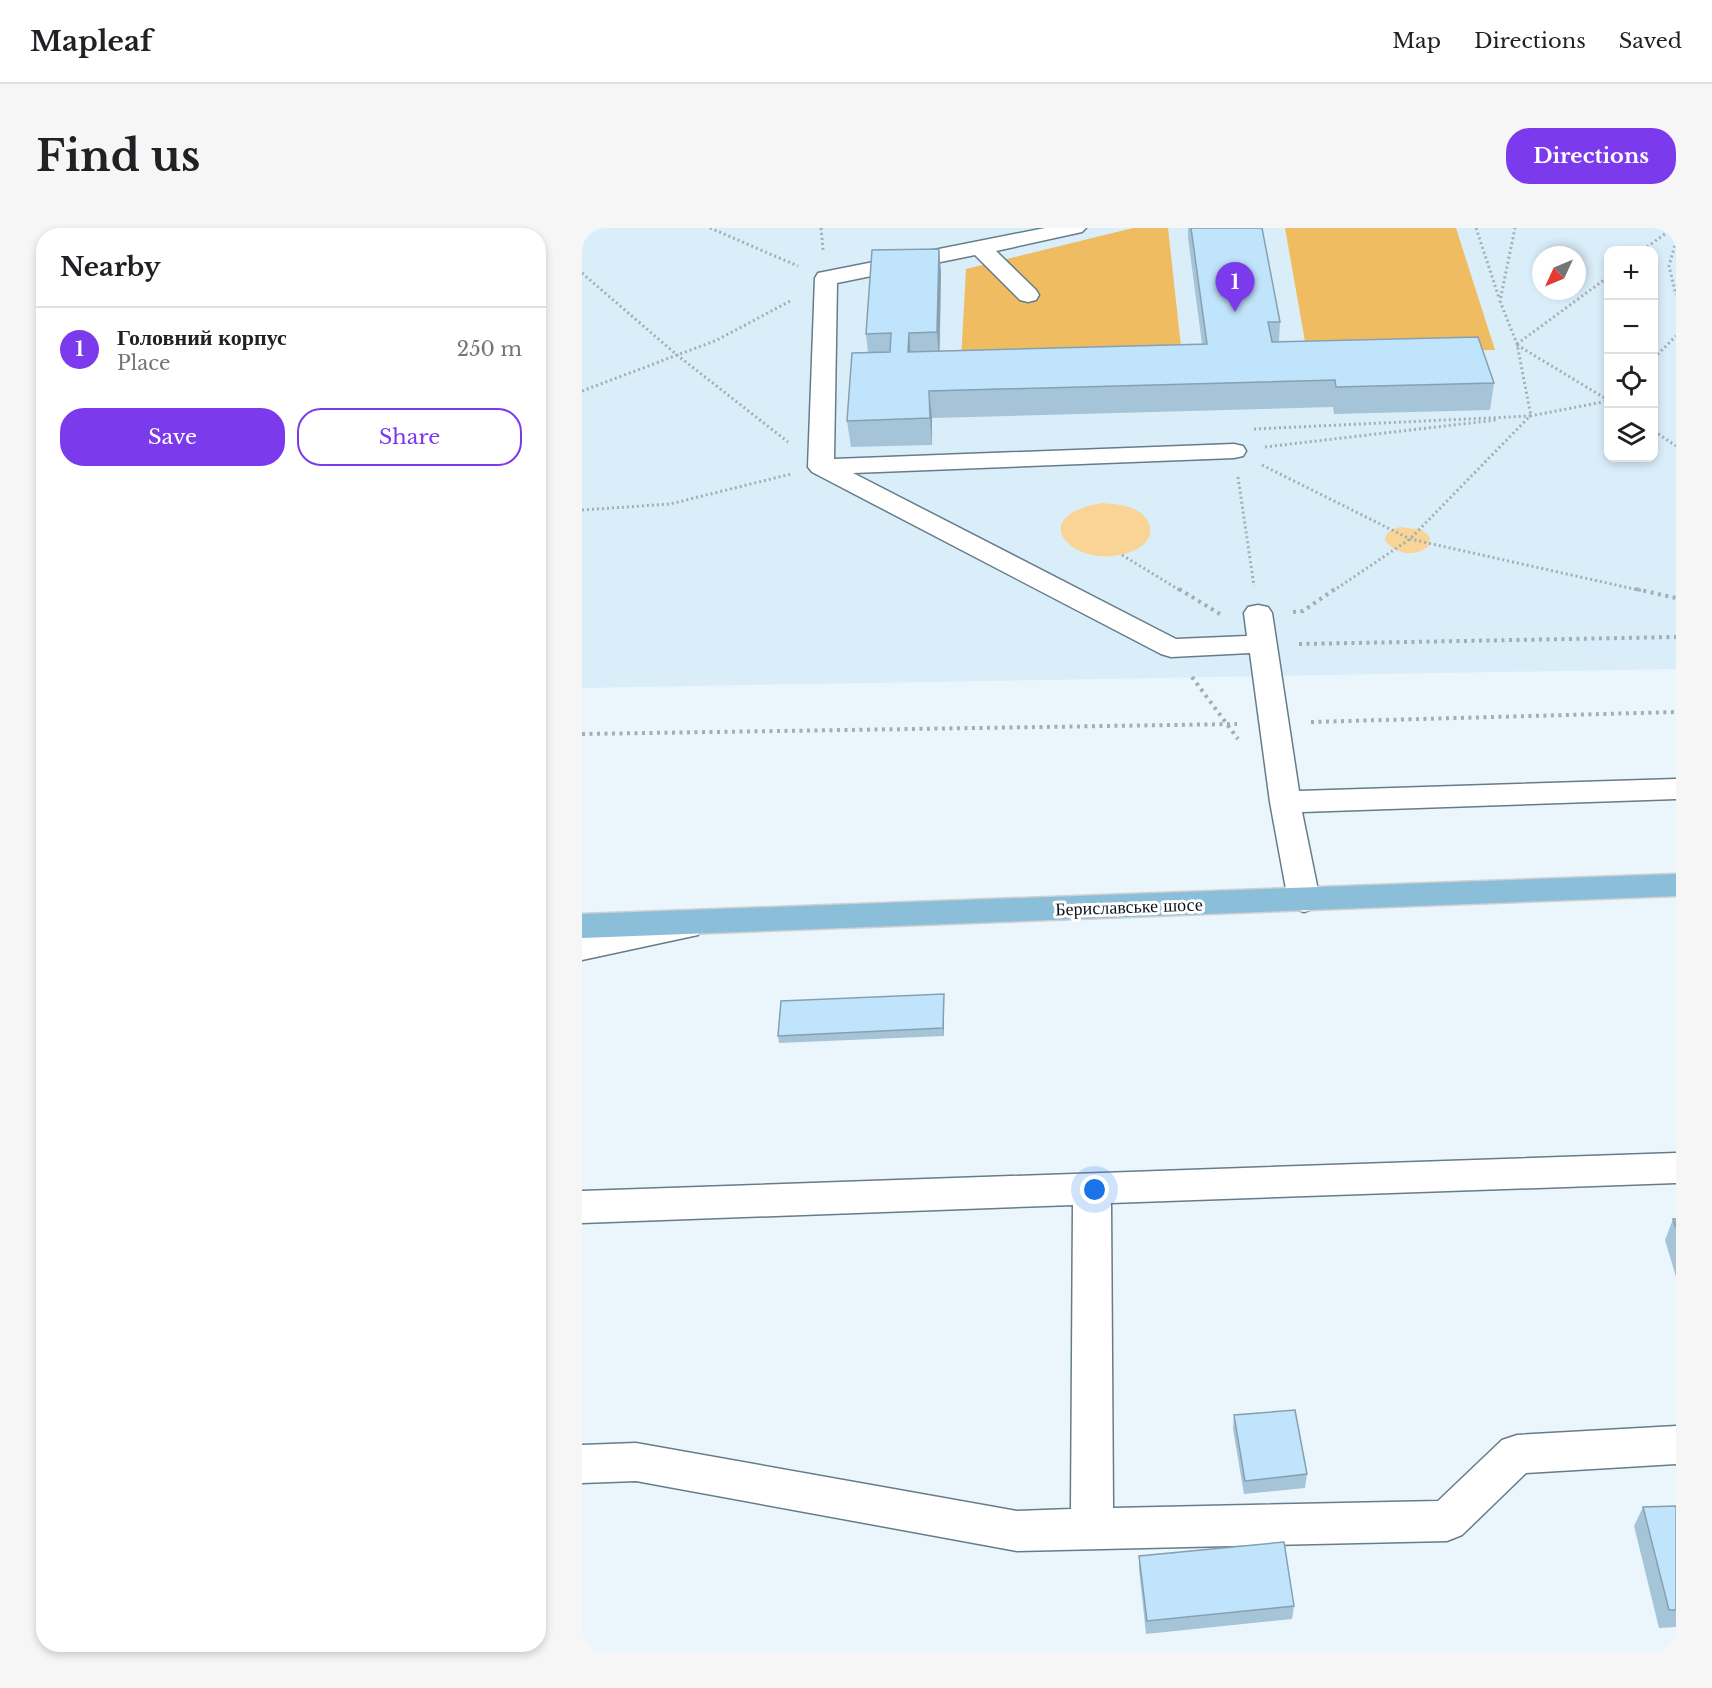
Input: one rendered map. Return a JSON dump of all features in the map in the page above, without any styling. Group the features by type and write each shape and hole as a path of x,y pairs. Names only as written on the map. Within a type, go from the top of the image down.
{"main road":[{"name":"Бериславське шосе","path":"582,926 1676,885"}],"street":[{"path":"821,467 826,278 1076,228"},
{"path":"980,248 1028,295"},
{"path":"821,467 1234,451"},
{"path":"821,467 1171,648 1262,644"},
{"path":"1258,613 1285,802 1304,900"},
{"path":"1285,802 1676,789"},
{"path":"582,948 707,923"},
{"path":"582,1207 1676,1168"},
{"path":"1092,1188 1092,1530"},
{"path":"582,1464 636,1462 1017,1531 1092,1530 1447,1521 1516,1454 1676,1445"}],"path":[{"path":"710,228 826,278"},
{"path":"1476,228 1517,344 1531,416"},
{"path":"1500,301 1515,228"},
{"path":"1648,246 1673,228"},
{"path":"1676,241 1669,266 1676,295"},
{"path":"582,273 677,355 821,467"},
{"path":"582,391 762,320 826,278"},
{"path":"1517,344 1604,280"},
{"path":"1657,354 1676,336"},
{"path":"1517,344 1604,398"},
{"path":"1234,451 1531,416 1604,401"},
{"path":"1253,429 1531,416"},
{"path":"1122,555 1217,614 1302,611 1410,538 1531,416"},
{"path":"1658,434 1676,446"},
{"path":"1234,451 1410,538 1676,598"},
{"path":"1234,451 1258,613"},
{"path":"582,510 670,504 821,467"},
{"path":"1262,644 1676,637"},
{"path":"1171,648 1240,742"},
{"path":"582,734 1227,724 1676,712"}],"shaded area":[{"path":"582,228 1676,228 1676,669 582,688"},
{"path":"1133,228 1168,228 1182,356 961,360 966,269"},
{"path":"1285,228 1456,228 1495,350 1307,353"},
{"path":"1102,503 1129,507 1144,516 1150,528 1147,541 1133,551 1112,556 1093,555 1077,550 1066,541 1061,530 1064,520 1077,510"},
{"path":"1400,527 1422,530 1430,537 1429,545 1412,553 1394,549 1385,540 1390,531"}],"building":[{"path":"1191,228 1262,228 1280,322 1268,322 1272,342 1478,337 1494,383 1336,387 1335,380 929,391 930,418 847,421 852,353 890,352 891,333 866,334 872,250 939,249 937,332 909,333 908,352 1207,344"},
{"path":"944,994 943,1028 778,1036 781,1001"},
{"path":"1295,1410 1307,1474 1245,1481 1234,1415"},
{"path":"1676,1506 1676,1610 1669,1610 1643,1507"},
{"path":"1284,1542 1294,1606 1147,1621 1139,1556"}],"place":[{"name":"Головний корпус","path":"1235,312"}]}
